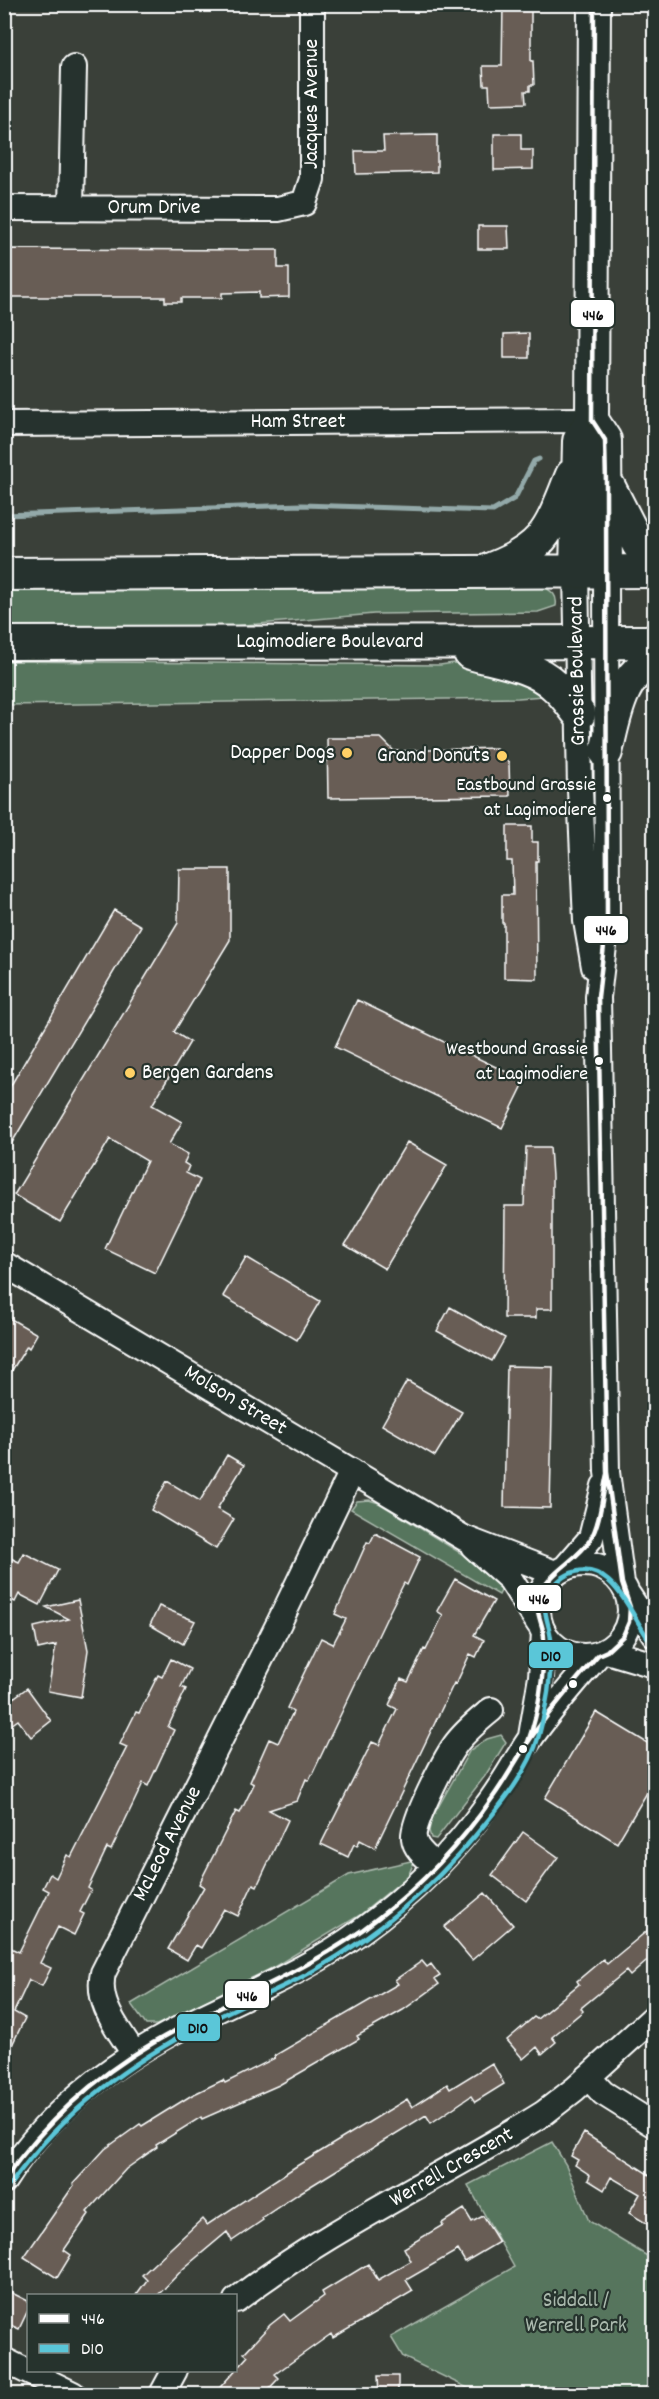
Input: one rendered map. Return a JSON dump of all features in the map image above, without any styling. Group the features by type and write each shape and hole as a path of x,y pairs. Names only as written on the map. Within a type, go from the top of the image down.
{"main road":[{"name":"Grassie Boulevard","path":"591,572 578,460 579,441 592,420 594,4"},
{"name":"Grassie Boulevard","path":"591,572 606,483 605,440 592,420"},
{"path":"472,572 490,569 515,560 534,547 548,530 578,460"},
{"path":"606,483 638,544 654,559"},
{"path":"4,574 654,572"},
{"path":"423,641 505,662 533,672 554,684 579,714"},
{"name":"Lagimodiere Boulevard","path":"4,644 654,642"},
{"path":"606,752 621,696 632,679 654,661"}],"street":[{"name":"Jacques Avenue","path":"304,203 312,179 312,4"},
{"path":"71,208 74,67"},
{"name":"Orum Drive","path":"4,208 278,209 304,203"},
{"name":"Ham Street","path":"4,424 592,420"},
{"name":"Grassie Boulevard","path":"591,572 592,642 606,752 607,920 598,996 607,1472 624,1588"},
{"name":"Grassie Boulevard","path":"592,642 579,714 586,921 598,996"},
{"name":"Molson Street","path":"4,1264 464,1538 510,1579 542,1630"},
{"name":"McLeod Avenue","path":"134,2054 103,2000 100,1986 103,1973 279,1623 352,1471"},
{"name":"Grassie Boulevard","path":"560,1570 591,1538 607,1472"},
{"name":"Molson Street","path":"464,1538 560,1570"},
{"path":"530,1739 541,1677 542,1630 537,1613 539,1599 544,1586 560,1570 579,1564 594,1565 608,1570 624,1588 654,1634"},
{"path":"4,2181 26,2150 66,2107 99,2078 134,2054 212,2012 267,1988 314,1962 360,1933 403,1899 436,1867 488,1805 530,1739 603,1653 622,1636 629,1622 630,1607 624,1588"},
{"path":"542,1630 554,1646 567,1654 582,1657 603,1653 654,1665"},
{"path":"436,1867 420,1851 413,1839 415,1823 453,1747 470,1727 491,1710"},
{"name":"Werrell Crescent","path":"237,2299 262,2280 305,2253 544,2114 654,2017"},
{"path":"588,2077 603,2093 654,2125"},
{"path":"4,2360 27,2371"},
{"path":"29,2372 74,2394"},
{"path":"162,2394 174,2372"}],"green space":[{"path":"4,585 541,585 553,593 556,606 538,612 374,614 199,629 5,631"},
{"path":"4,661 440,665 470,663 507,673 544,696 5,705"},
{"path":"369,1500 379,1503 506,1581 499,1595 351,1509 357,1501"},
{"path":"501,1735 506,1742 485,1776 436,1839 431,1838 429,1831 431,1820 470,1750 487,1739"},
{"path":"415,1860 408,1876 360,1915 274,1967 157,2025 146,2025 131,2004 349,1875"},
{"name":"Siddall / Werrell Park","path":"552,2142 566,2165 589,2221 654,2260 654,2394 480,2394 403,2357 391,2337 514,2267 468,2185"}],"building":[{"path":"503,4 531,4 531,61 533,61 534,85 530,85 530,91 525,91 526,103 490,104 489,85 484,85 483,66 502,66"},
{"path":"494,134 521,134 521,150 533,150 533,169 494,170"},
{"path":"437,135 437,172 356,174 355,151 384,151 383,136"},
{"path":"478,226 508,226 509,249 478,249"},
{"path":"4,249 278,250 278,268 289,268 289,297 259,298 259,292 222,293 222,298 181,298 181,302 165,302 165,297 4,297"},
{"path":"529,333 529,358 504,358 504,334"},
{"path":"327,738 381,738 394,751 496,748 509,763 510,796 328,798"},
{"path":"507,826 532,826 532,842 538,842 538,861 536,861 537,979 504,978 502,895 513,895 512,861 507,861"},
{"name":"Bergen Gardens","path":"179,869 230,869 230,940 174,1032 190,1042 152,1105 182,1122 169,1144 188,1154 184,1163 189,1166 186,1173 200,1180 155,1273 105,1249 147,1161 110,1139 60,1222 14,1195 178,923"},
{"path":"114,910 141,926 4,1156 4,1097"},
{"path":"357,1000 525,1081 502,1128 335,1047"},
{"path":"407,1142 447,1165 385,1269 345,1245"},
{"path":"526,1147 550,1147 552,1309 536,1309 536,1318 504,1318 505,1206 524,1206"},
{"path":"246,1257 320,1301 297,1340 223,1296"},
{"path":"450,1307 505,1338 492,1361 437,1331"},
{"path":"4,1315 37,1334 4,1383"},
{"path":"507,1366 553,1367 550,1508 504,1507"},
{"path":"407,1381 462,1412 435,1456 382,1425"},
{"path":"227,1455 244,1465 217,1509 234,1519 216,1549 151,1510 167,1481 200,1501"},
{"path":"375,1533 420,1557 407,1585 404,1583 389,1613 309,1781 306,1779 297,1801 269,1810 288,1820 257,1886 253,1884 238,1916 224,1909 201,1948 196,1945 187,1960 168,1949 204,1887 199,1884 236,1811 240,1813 254,1784 250,1782 269,1739 278,1743 293,1712 287,1708 321,1638 333,1644 346,1619 335,1614 367,1542 370,1543"},
{"path":"24,1553 58,1570 40,1605 19,1594 15,1602 4,1596 4,1555 19,1562"},
{"path":"455,1579 494,1601 474,1635 484,1640 476,1657 470,1654 456,1684 454,1683 375,1848 360,1840 357,1846 354,1844 348,1857 321,1844 372,1742 379,1745 397,1709 389,1705 401,1679 408,1682 424,1649 426,1650 443,1615 437,1611"},
{"path":"78,1600 88,1650 81,1697 48,1691 56,1645 38,1649 34,1627 69,1619 46,1607"},
{"path":"159,1606 195,1621 183,1644 150,1625"},
{"path":"171,1659 190,1669 181,1687 186,1689 168,1727 174,1730 148,1786 143,1783 111,1850 107,1848 88,1888 91,1890 80,1912 84,1914 74,1935 58,1927 40,1963 51,1968 42,1986 29,1980 14,2012 25,2018 4,2062 4,1962 11,1948 19,1952 49,1891 43,1888 50,1874 56,1878 67,1855 71,1857 127,1747 120,1744 136,1712 139,1713 158,1675 162,1677"},
{"path":"27,1688 51,1721 31,1737 18,1720 4,1730 4,1705"},
{"path":"596,1712 654,1747 654,1781 617,1843 545,1798"},
{"path":"523,1832 558,1857 526,1901 492,1875"},
{"path":"485,1893 513,1925 472,1960 444,1927"},
{"path":"654,1925 654,1955 630,1976 626,1971 581,2008 583,2011 552,2037 556,2042 542,2054 537,2047 523,2059 507,2040 534,2017 537,2019 579,1984 577,1981 603,1959 607,1964"},
{"path":"422,1961 427,1967 431,1964 440,1976 435,1979 439,1984 403,2010 357,2036 359,2039 279,2085 202,2119 201,2117 156,2145 157,2147 126,2169 87,2212 89,2214 64,2250 71,2255 57,2278 24,2257 73,2184 105,2149 140,2124 142,2126 192,2095 223,2080 225,2083 275,2058 274,2056 398,1984 395,1980"},
{"path":"492,2063 504,2084 475,2102 471,2096 431,2123 426,2115 301,2192 232,2241 227,2232 184,2268 159,2294 137,2294 147,2280 142,2275 202,2219 207,2225 295,2167 407,2099 412,2107 447,2084 450,2089"},
{"path":"584,2133 651,2176 654,2170 654,2228 629,2213 640,2194 611,2177 604,2190 588,2180 590,2175 575,2165 578,2160 571,2156"},
{"path":"464,2209 472,2222 483,2216 499,2242 465,2262 458,2250 406,2280 413,2291 333,2338 331,2334 275,2374 279,2378 264,2394 214,2394 234,2372 237,2372 237,2368 248,2356 244,2353 270,2325 284,2314 290,2321 324,2296 322,2292 368,2264 378,2280 411,2261 404,2248 443,2225 442,2223"},
{"path":"4,2289 27,2300 27,2312 19,2329 4,2322"},
{"path":"378,2376 398,2376 398,2394 379,2394"}],"waterway":[{"path":"4,515 302,505 493,511 515,498 534,461 539,459"}],"transit line":[{"name":"446","path":"4,2180 19,2159 53,2121 110,2071 181,2027 268,1985 325,1954 378,1918 410,1891 468,1831 552,1709 598,1655 607,1651 623,1636 629,1622 630,1607 622,1583 607,1472 598,997 607,920 606,483 605,440 592,420 594,4"},
{"name":"446","path":"528,1742 538,1704 543,1664 544,1633 538,1613 539,1598 548,1581 584,1548 594,1533 607,1474"},
{"name":"D10","path":"10,2185 53,2133 100,2090 126,2070 182,2036 302,1977 360,1942 401,1910 458,1856 521,1776 539,1735 551,1665 551,1637 545,1607 555,1584 567,1575 582,1571 595,1572 616,1589 648,1638"}],"place":[{"name":"Dapper Dogs","path":"347,753"},
{"name":"Grand Donuts","path":"502,756"},
{"name":"Eastbound Grassie at Lagimodiere","path":"607,798"},
{"name":"Westbound Grassie at Lagimodiere","path":"599,1061"},
{"name":"Bergen Gardens","path":"130,1073"}]}
